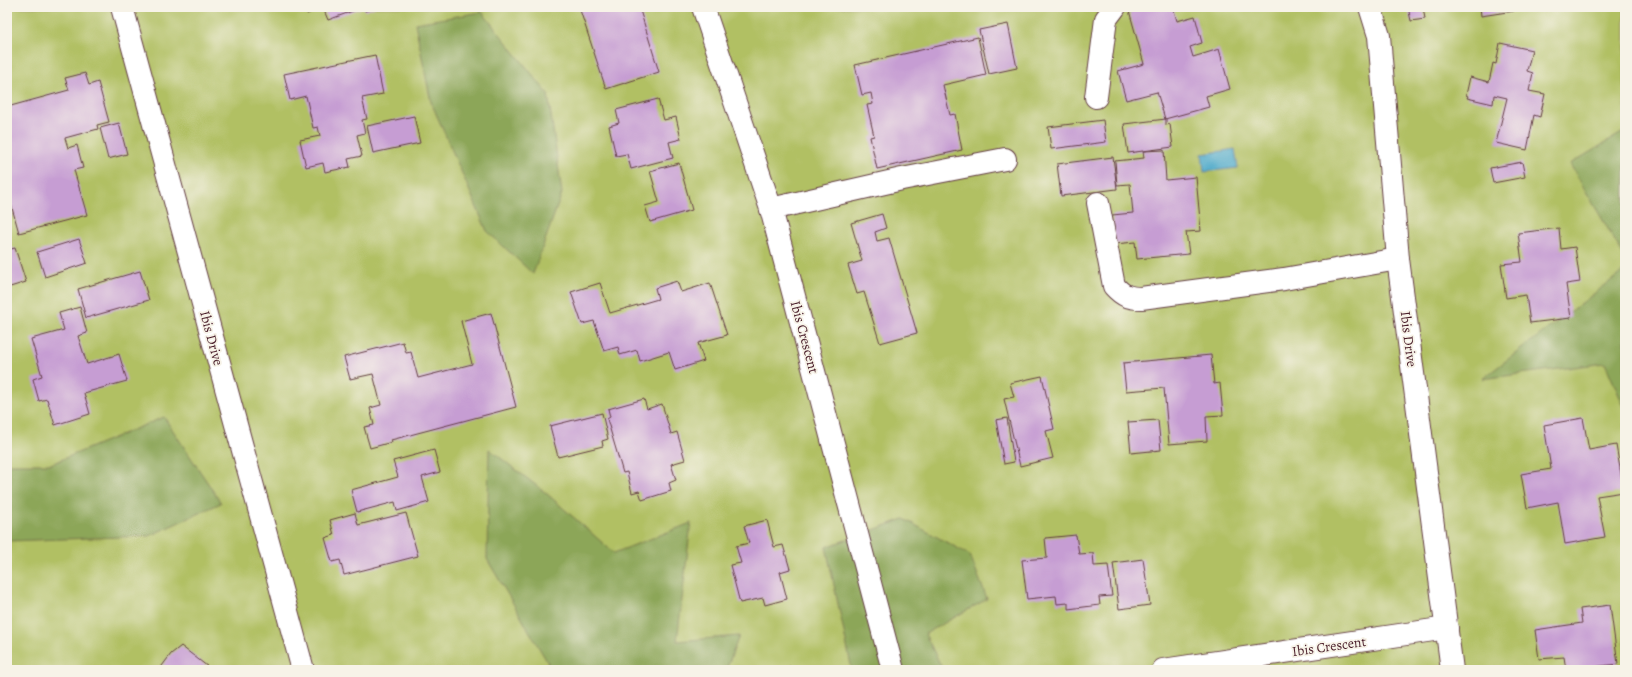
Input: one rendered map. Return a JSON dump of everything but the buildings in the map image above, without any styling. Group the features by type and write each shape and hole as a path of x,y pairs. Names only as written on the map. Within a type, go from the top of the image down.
{"street":[{"name":"Ibis Drive","path":"122,7 303,670"},
{"name":"Ibis Crescent","path":"703,7 771,209 893,670"},
{"path":"1096,97 1106,19 1115,7"},
{"name":"Ibis Drive","path":"1370,7 1379,36 1398,259 1452,670"},
{"path":"771,209 902,179 1006,159"},
{"path":"1098,203 1114,286 1120,293 1128,298 1142,298 1284,279 1398,259"},
{"name":"Ibis Crescent","path":"1164,670 1447,628"}],"green space":[{"path":"7,7 1625,7 1625,670 7,670"},
{"path":"482,12 548,94 562,193 533,274 487,231 431,102 415,23"},
{"path":"1625,131 1625,258 1570,164"},
{"path":"1625,270 1625,409 1605,363 1482,379"},
{"path":"164,417 221,503 149,536 7,541 7,464 51,464"},
{"path":"489,449 546,493 614,553 691,523 677,641 739,636 726,670 549,670 548,663 487,559"},
{"path":"904,519 970,555 987,599 925,634 943,670 852,670 826,547"}],"water":[{"path":"1235,149 1238,168 1204,172 1202,154"}]}
